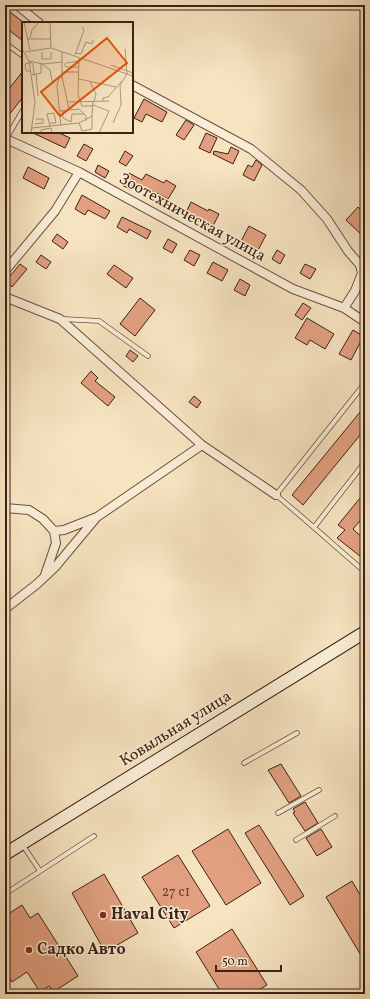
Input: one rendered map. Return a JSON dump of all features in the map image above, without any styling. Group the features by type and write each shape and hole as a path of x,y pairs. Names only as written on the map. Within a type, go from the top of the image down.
{"main road":[{"name":"Ковыльная улица","path":"5,854 365,632"}],"street":[{"path":"17,5 38,22"},
{"path":"133,86 251,149 301,190 327,219 348,251 360,265 362,273 355,291 344,308"},
{"name":"Зоотехническая улица","path":"5,140 79,172 293,289 344,308 365,322"},
{"path":"5,272 55,211 79,172"},
{"path":"5,297 60,319 202,445 276,495"},
{"path":"54,531 64,530 97,517 202,445"},
{"path":"5,508 29,510 43,519 54,531 56,543 44,578"},
{"path":"5,609 44,578 97,517"}],"lane":[{"path":"5,43 22,55"},
{"path":"5,140 22,112"},
{"path":"60,319 99,321 148,356"},
{"path":"365,382 276,495 315,526 327,540 365,572"},
{"path":"315,526 365,462"},
{"path":"244,763 296,733"},
{"path":"278,813 319,790"},
{"path":"296,840 335,816"},
{"path":"5,894 94,836"},
{"path":"22,844 40,871"}],"building":[{"path":"5,8 23,22 22,40 5,27"},
{"path":"22,72 22,98 5,120 5,94"},
{"path":"144,99 167,112 162,122 146,114 142,122 134,118"},
{"path":"186,120 194,125 184,140 176,135"},
{"path":"33,133 59,133 70,138 65,148"},
{"path":"206,133 217,138 210,153 199,148"},
{"path":"84,144 93,149 86,161 77,156"},
{"path":"231,147 239,151 233,164 213,154 214,151 228,154"},
{"path":"125,151 133,156 126,166 119,162"},
{"path":"256,160 262,165 254,181 243,175 248,165 252,167"},
{"path":"98,165 109,171 105,178 95,172"},
{"path":"28,167 49,178 44,189 23,178"},
{"path":"129,173 142,180 146,174 164,183 166,180 176,186 168,199 150,190 148,193 134,185 131,190 122,185"},
{"path":"82,195 110,211 105,219 88,210 85,215 75,209"},
{"path":"191,202 208,211 209,209 219,214 212,228 185,215"},
{"path":"358,207 365,214 365,238 346,220"},
{"path":"122,217 151,231 147,239 129,229 127,233 117,227"},
{"path":"249,226 266,235 257,252 240,243"},
{"path":"57,234 68,242 63,249 52,241"},
{"path":"168,239 177,244 172,253 163,248"},
{"path":"190,250 200,255 194,266 184,260"},
{"path":"277,250 285,255 280,264 272,259"},
{"path":"41,255 51,262 46,269 36,262"},
{"path":"213,262 228,270 222,281 207,273"},
{"path":"20,264 27,269 12,287 6,281"},
{"path":"305,264 316,269 310,279 300,273"},
{"path":"114,265 133,278 126,288 107,274"},
{"path":"240,279 250,285 245,296 234,290"},
{"path":"140,298 155,310 135,336 120,324"},
{"path":"303,303 311,308 302,320 295,315"},
{"path":"307,318 334,334 325,349 310,340 307,345 295,338"},
{"path":"353,330 365,337 351,360 339,354"},
{"path":"130,350 138,356 133,362 126,356"},
{"path":"91,371 98,378 95,381 115,397 108,406 81,383"},
{"path":"194,396 201,402 197,408 189,402"},
{"path":"365,406 365,429 303,505 292,495"},
{"path":"365,492 365,515 353,529 365,540 365,560 337,538 345,530 338,525"},
{"path":"281,764 301,796 289,803 268,770"},
{"path":"305,802 318,823 305,831 293,813 295,812 293,809"},
{"path":"259,825 304,896 290,905 245,833"},
{"path":"228,829 261,883 226,905 192,851"},
{"path":"321,829 332,847 317,856 306,838"},
{"path":"178,855 210,906 174,928 142,877"},
{"path":"104,874 138,933 105,952 72,893"},
{"path":"352,881 365,903 365,962 326,897"},
{"path":"22,905 30,918 38,913 78,976 53,992 49,986 40,992 27,972 12,982 5,970 5,916"},
{"path":"232,929 267,985 252,994 222,994 196,952"}],"place":[{"name":"Haval Сity","path":"103,915"},
{"name":"Садко Авто","path":"29,950"}]}
